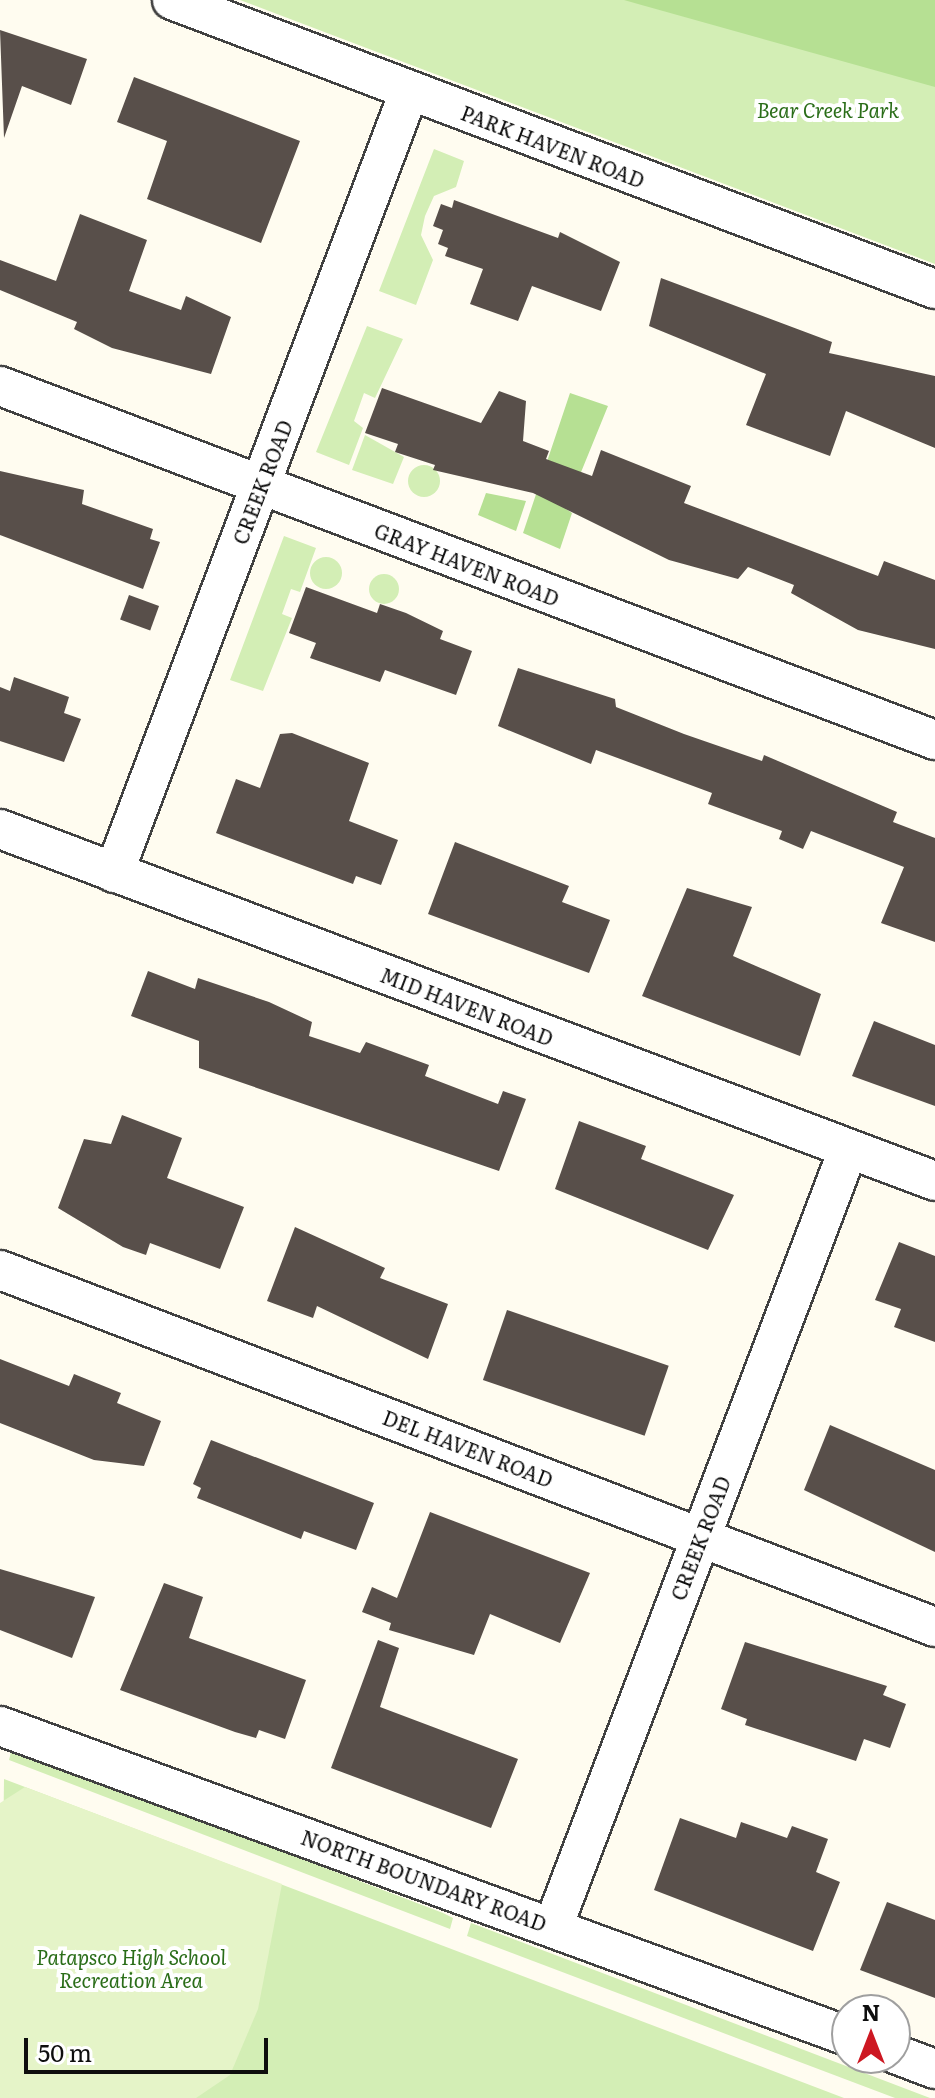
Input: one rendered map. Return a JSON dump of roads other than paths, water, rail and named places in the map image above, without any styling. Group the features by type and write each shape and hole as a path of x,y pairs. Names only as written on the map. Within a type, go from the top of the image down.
{"street":[{"name":"PARK HAVEN ROAD","path":"172,0 935,289"},
{"name":"CREEK ROAD","path":"114,873 409,92"},
{"name":"GRAY HAVEN ROAD","path":"0,386 935,740"},
{"name":"MID HAVEN ROAD","path":"0,829 935,1181"},
{"name":"CREEK ROAD","path":"553,1927 848,1150"},
{"name":"DEL HAVEN ROAD","path":"0,1270 935,1627"},
{"name":"NORTH BOUNDARY ROAD","path":"0,1726 831,2030"},
{"path":"911,2060 935,2069"}],"park label":[{"name":"Bear Creek Park","path":"828,109"},
{"name":"Patapsco High School Recreation Area","path":"131,1968"}]}
